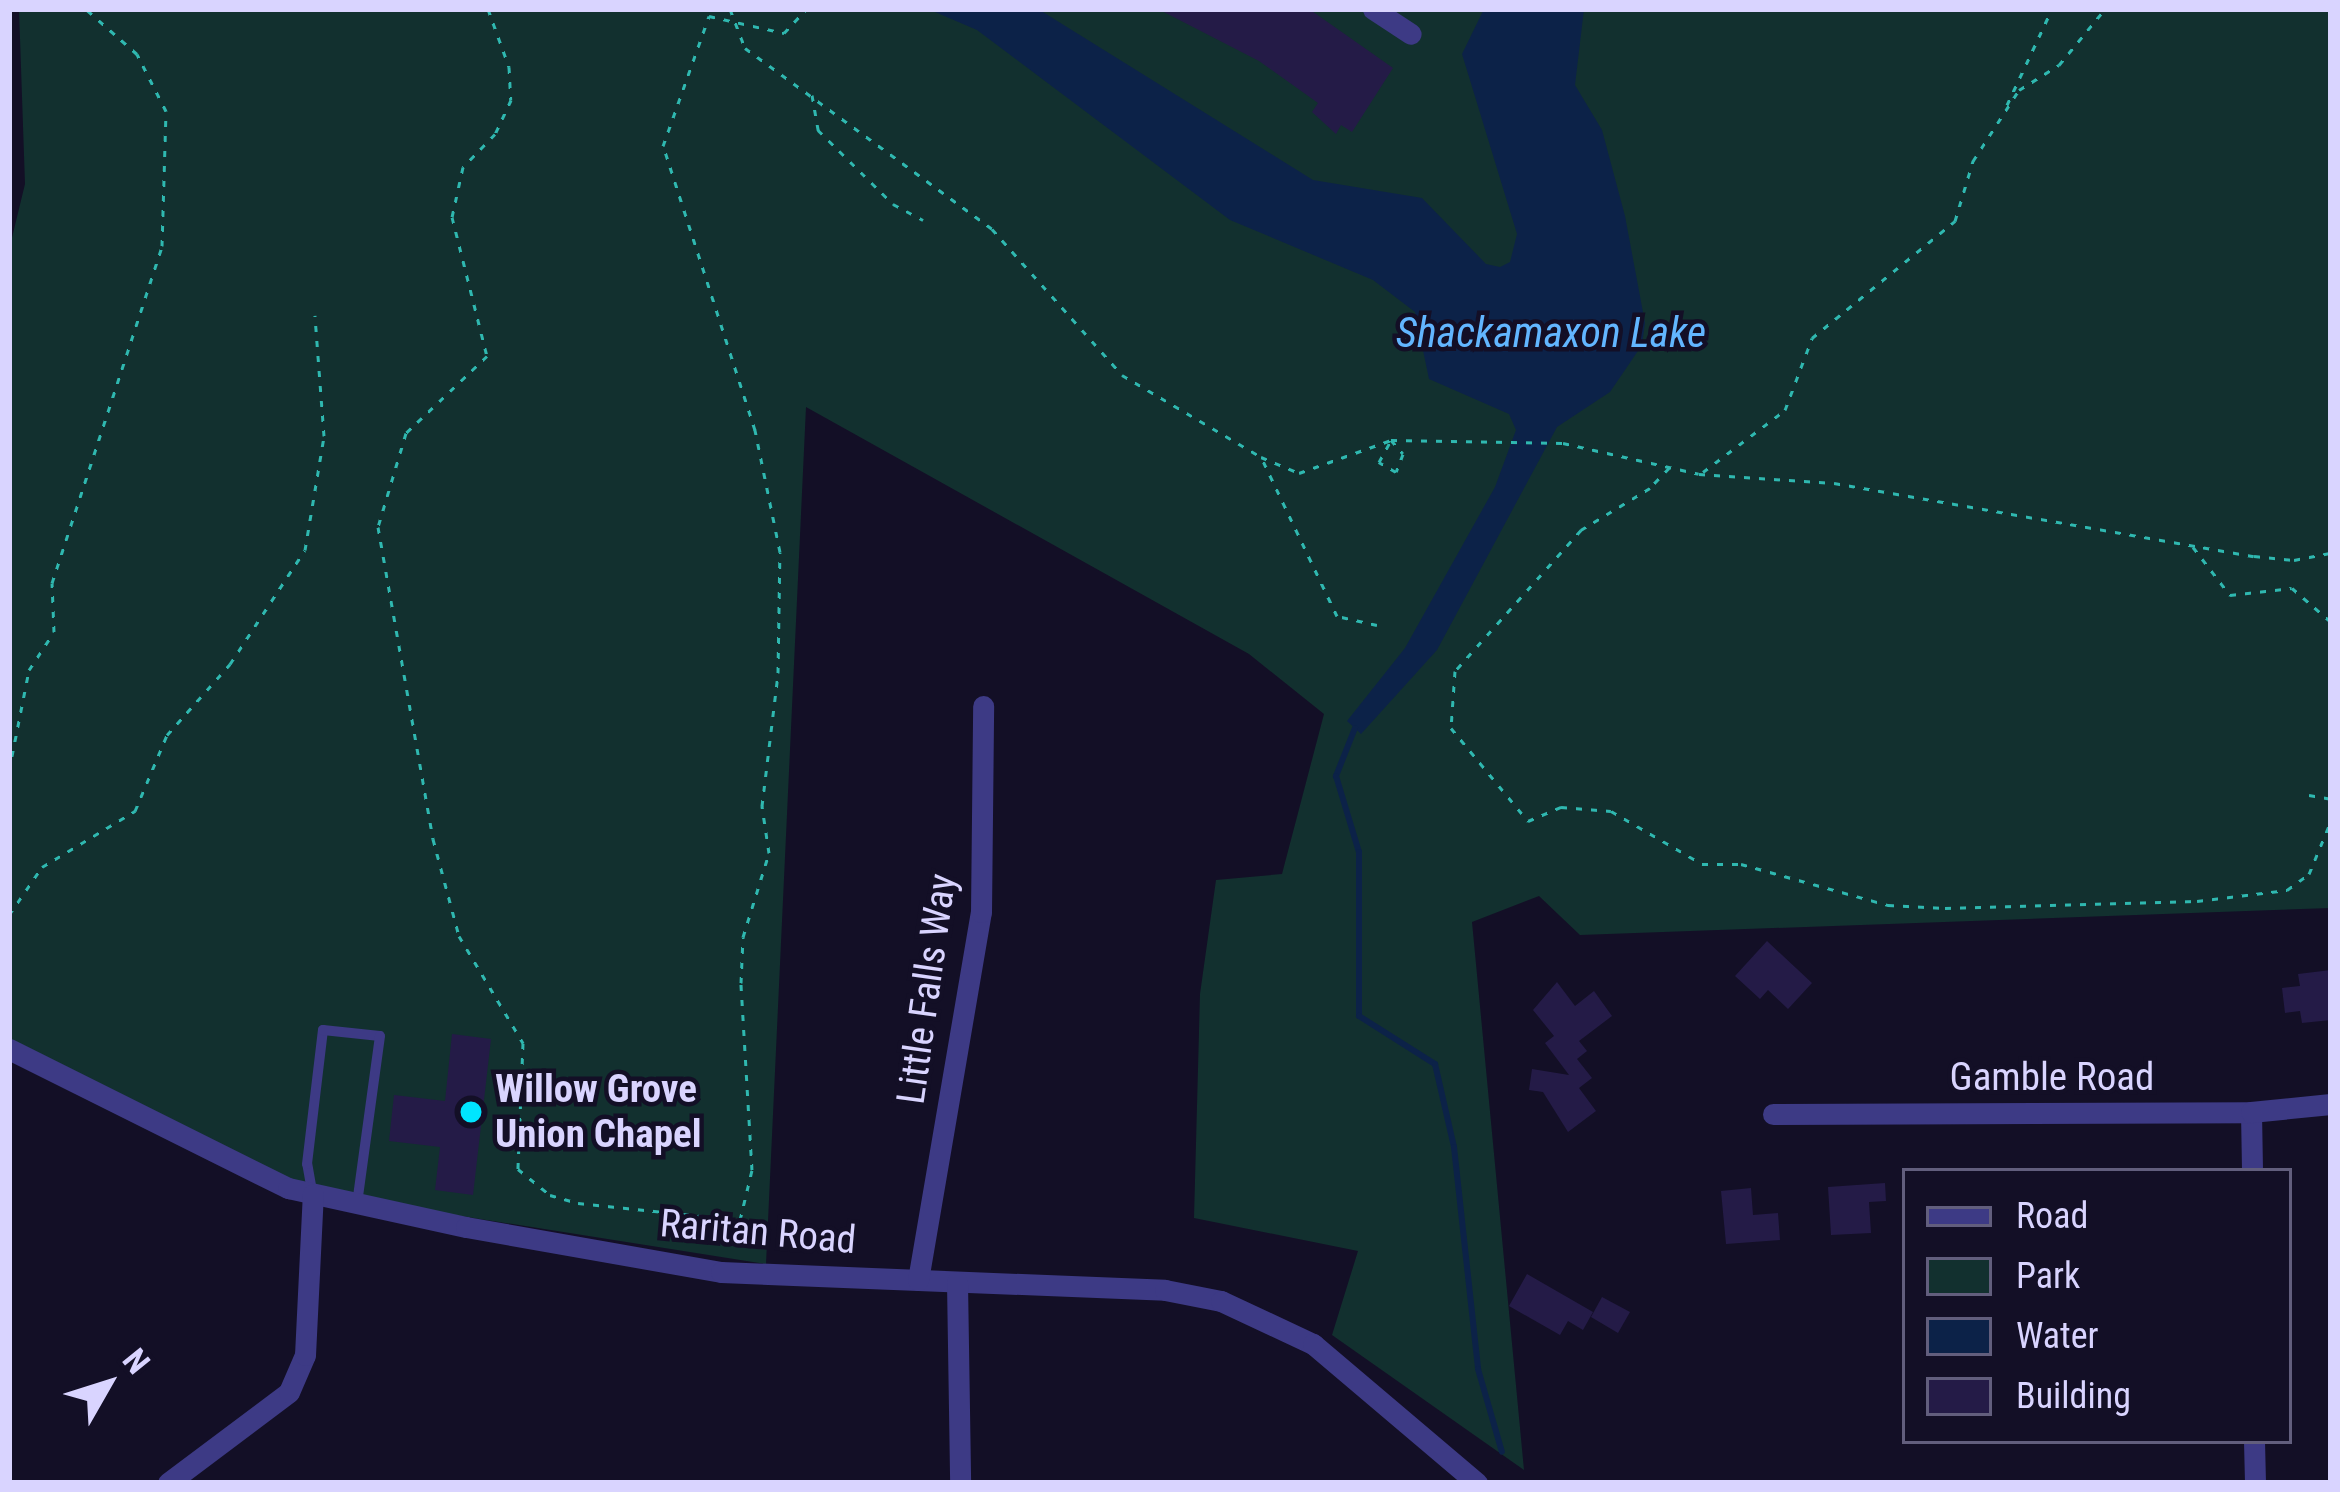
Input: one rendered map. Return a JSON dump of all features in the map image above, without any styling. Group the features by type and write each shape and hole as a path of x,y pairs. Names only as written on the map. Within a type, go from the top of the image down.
{"street":[{"path":"1373,9 1411,34"},
{"name":"Little Falls Way","path":"918,1280 981,912 983,706"},
{"name":"Raritan Road","path":"9,1049 218,1157 313,1194 356,1204 722,1272 1165,1291 1253,1312 1341,1364 1477,1483"},
{"name":"Gamble Road","path":"1773,1114 2251,1112 2331,1104"},
{"path":"2251,1112 2252,1168"},
{"path":"168,1483 289,1392 304,1354 313,1194"},
{"path":"957,1282 959,1483"},
{"path":"2254,1444 2255,1483"}],"lane":[{"path":"313,1194 307,1164 323,1030 380,1036 356,1204"}],"path":[{"path":"9,771 29,670 54,632 52,583 162,246 166,111 137,55 86,9"},
{"path":"488,9 511,100 495,134 464,167 452,218 487,356 406,433 383,490 378,527 437,862 459,936 523,1043 515,1155 528,1182 578,1203 740,1220 752,1170 743,937 769,853 762,806 778,673 780,553 755,430 663,146 699,31 709,16 784,33 806,9"},
{"path":"730,9 745,48 992,229 1122,376 1261,457 1299,473 1390,440 1563,443 1700,474 1834,483 2192,546 2294,560 2331,553"},
{"path":"895,9 912,9"},
{"path":"2002,116 2052,9"},
{"path":"1700,474 1785,410 1812,338 1955,221 1973,161 2019,90 2088,36 2105,9"},
{"path":"813,94 810,118 818,130 893,204 923,220"},
{"path":"9,915 42,867 136,811 166,735 230,664 305,550 324,436 315,315"},
{"path":"1390,440 1403,454 1396,472 1379,462 1390,440"},
{"path":"1261,457 1336,616 1377,625"},
{"path":"1669,466 1650,488 1581,530 1455,670 1451,728 1528,820 1561,807 1611,812 1702,863 1741,864 1888,905 1945,908 2197,902 2287,890 2309,874 2331,821"},
{"path":"2192,546 2230,596 2292,588 2331,622"},
{"path":"2309,795 2331,799"}],"green space":[{"path":"19,9 2331,9 2331,908 1580,935 1539,896 1472,922 1524,1470 1332,1335 1358,1251 1194,1218 1200,994 1216,880 1282,874 1324,714 1249,654 806,407 766,1264 265,1185 9,1043 9,250 25,184"}],"water":[{"name":"Shackamaxon Lake","path":"928,9 1038,9 1313,180 1422,198 1486,264 1500,267 1510,262 1517,234 1462,54 1484,9 1584,9 1575,85 1602,130 1625,216 1645,323 1642,345 1610,392 1557,427 1437,650 1361,734 1347,721 1405,648 1495,487 1516,430 1509,414 1429,379 1415,312 1373,280 1230,220 977,30"}],"building":[{"path":"1158,9 1309,9 1393,68 1352,132 1341,125 1336,134 1312,112 1318,103 1259,61"},
{"path":"1767,941 1812,983 1788,1009 1768,990 1760,999 1735,976"},
{"path":"2331,970 2331,1020 2302,1023 2300,1011 2285,1013 2282,988 2300,986 2298,974"},
{"path":"1557,982 1575,1006 1594,991 1612,1016 1579,1041 1587,1051 1577,1059 1592,1078 1579,1088 1596,1111 1568,1132 1543,1092 1529,1090 1532,1069 1569,1075 1545,1043 1554,1036 1533,1010"},
{"path":"452,1034 491,1039 473,1195 435,1190 440,1147 389,1141 394,1095 445,1101"},
{"path":"1885,1183 1886,1201 1869,1202 1871,1233 1831,1235 1828,1187"},
{"path":"1751,1188 1753,1215 1778,1213 1780,1240 1726,1244 1721,1191"},
{"path":"1527,1274 1593,1312 1583,1330 1568,1321 1560,1335 1509,1306"},
{"path":"1602,1297 1630,1312 1618,1333 1591,1317"}],"waterway":[{"path":"1355,728 1336,776 1359,852 1359,1016 1435,1064 1454,1147 1478,1369 1502,1452"}],"place":[{"name":"Willow Grove Union Chapel","path":"471,1112"}]}
